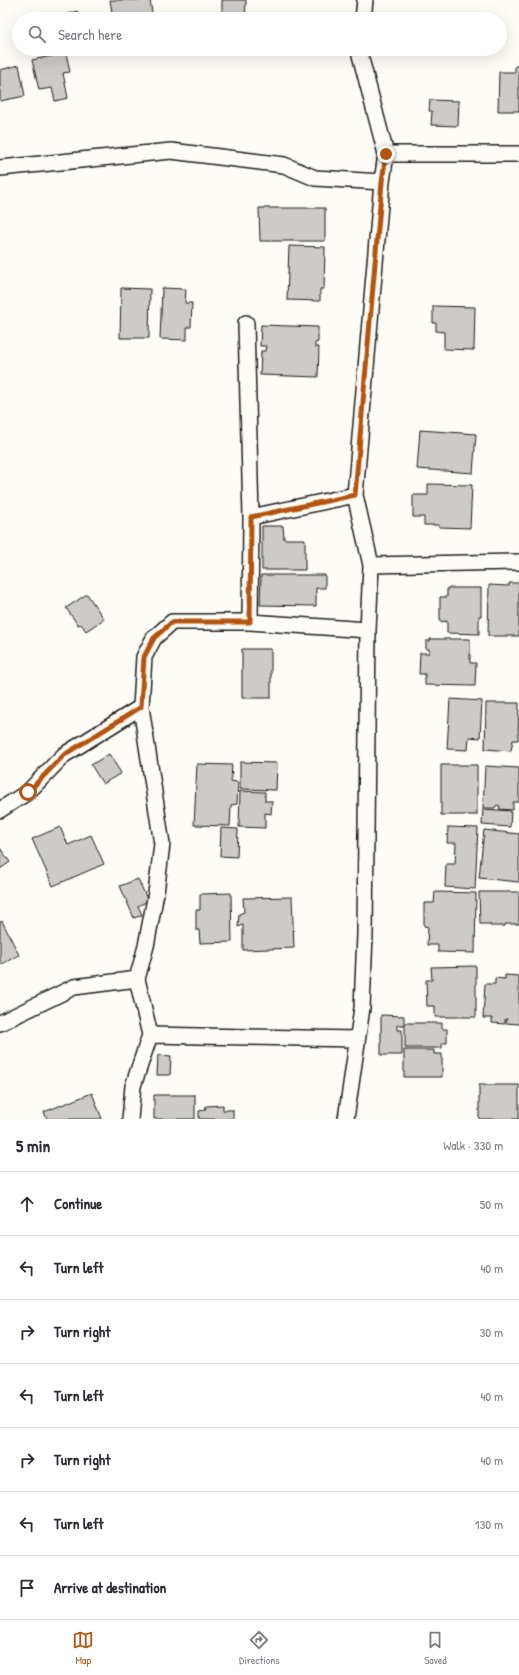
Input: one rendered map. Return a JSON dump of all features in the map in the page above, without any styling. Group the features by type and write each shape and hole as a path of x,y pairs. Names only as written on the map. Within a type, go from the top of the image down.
{"street":[{"path":"364,12 365,0"},
{"path":"346,1119 362,1008 365,934 368,630 371,565 355,495 382,182 386,154 361,56"},
{"path":"0,168 171,151 284,165 315,178 382,182"},
{"path":"386,154 519,154"},
{"path":"246,323 251,517 250,622"},
{"path":"251,517 355,495"},
{"path":"371,565 519,562"},
{"path":"130,1119 133,1086 150,1035 137,979 152,916 162,844 141,707 144,657 154,638 172,622 250,622 368,630"},
{"path":"0,810 28,792 64,755 141,707"},
{"path":"0,1023 74,987 137,979"},
{"path":"150,1035 357,1039"}],"building":[{"path":"110,0 150,0 152,12 112,12"},
{"path":"222,0 246,0 245,12 222,12"},
{"path":"51,56 67,56 70,72 63,73 68,98 55,101 52,88 39,90 32,60"},
{"path":"19,65 25,96 0,101 0,70"},
{"path":"515,66 519,66 519,111 498,111 499,72 515,72"},
{"path":"430,100 459,101 458,126 431,125 432,111 429,111"},
{"path":"259,208 325,208 325,241 260,241"},
{"path":"289,246 325,247 324,289 320,289 320,301 287,300"},
{"path":"121,288 150,289 149,338 120,338"},
{"path":"162,288 186,289 185,303 192,303 191,327 187,327 187,340 160,339"},
{"path":"433,306 475,307 474,350 444,349 444,332 436,331 436,323 433,323"},
{"path":"261,325 318,327 318,342 315,343 315,347 319,347 318,377 260,375 261,351 265,351 266,346 260,346"},
{"path":"420,430 476,434 473,473 417,469"},
{"path":"428,484 472,485 470,528 424,525 424,517 413,517 413,495 428,495"},
{"path":"262,526 283,526 284,539 305,539 305,570 262,570"},
{"path":"261,575 325,575 325,588 316,588 316,606 260,605"},
{"path":"509,583 519,583 519,636 488,636 489,585 509,586"},
{"path":"447,588 481,588 481,616 479,616 479,634 447,633 447,621 440,622 440,597 447,597"},
{"path":"87,594 104,619 86,631 81,624 78,625 66,608"},
{"path":"430,639 470,639 470,663 476,663 475,686 425,685 425,674 419,674 420,653 429,653 429,649 426,649 426,641 430,641"},
{"path":"242,649 271,649 271,698 242,698"},
{"path":"450,699 482,701 480,738 469,737 468,750 447,749"},
{"path":"486,703 519,703 518,740 513,740 511,751 485,749"},
{"path":"109,754 121,773 103,784 91,765"},
{"path":"240,762 277,763 276,790 240,789"},
{"path":"197,764 232,765 231,781 238,782 237,804 231,805 230,826 194,825"},
{"path":"441,765 477,765 477,815 441,815"},
{"path":"485,766 519,768 519,802 513,802 513,810 499,809 500,806 497,805 495,808 483,808"},
{"path":"240,791 265,792 265,801 272,801 271,814 265,813 265,828 239,827"},
{"path":"483,809 511,811 510,827 482,825"},
{"path":"60,827 68,845 91,835 104,864 53,886 32,839"},
{"path":"448,827 478,828 475,889 445,887 446,864 455,864 456,843 447,843"},
{"path":"221,828 238,829 237,857 220,856"},
{"path":"484,830 519,834 519,882 479,878"},
{"path":"0,848 10,862 0,869"},
{"path":"138,879 148,901 138,906 142,915 134,918 120,886"},
{"path":"435,892 476,893 475,953 438,952 438,945 427,945 428,927 424,926 424,903 434,903"},
{"path":"479,892 519,892 519,924 490,926 490,924 480,924"},
{"path":"231,893 232,942 200,943 199,930 196,930 196,910 200,910 200,894"},
{"path":"292,897 294,948 243,950 243,925 238,927 239,914 244,912 243,898"},
{"path":"2,921 19,955 0,965 0,922"},
{"path":"476,966 476,1017 435,1017 435,1006 427,1006 426,980 432,980 431,967"},
{"path":"505,975 519,976 519,1024 506,1023 507,1019 505,1019 505,1024 492,1023 492,1018 483,1018 485,984 495,984 495,978 505,979"},
{"path":"381,1015 404,1016 404,1025 397,1025 397,1030 402,1030 402,1055 381,1055"},
{"path":"405,1023 442,1023 442,1029 447,1029 447,1043 442,1043 442,1048 405,1048"},
{"path":"404,1050 434,1050 434,1054 442,1054 442,1077 404,1077"},
{"path":"158,1055 171,1056 170,1075 157,1075"},
{"path":"479,1085 519,1085 519,1119 479,1119"},
{"path":"92,1093 102,1119 47,1119 44,1112"},
{"path":"154,1095 195,1095 195,1119 154,1119"},
{"path":"223,1105 223,1110 233,1110 233,1119 199,1119 199,1111 205,1110 206,1106"}],"route":[{"path":"28,792 64,755 141,707 144,657 154,638 172,622 250,622 251,517 355,495 382,182 386,154"}]}
